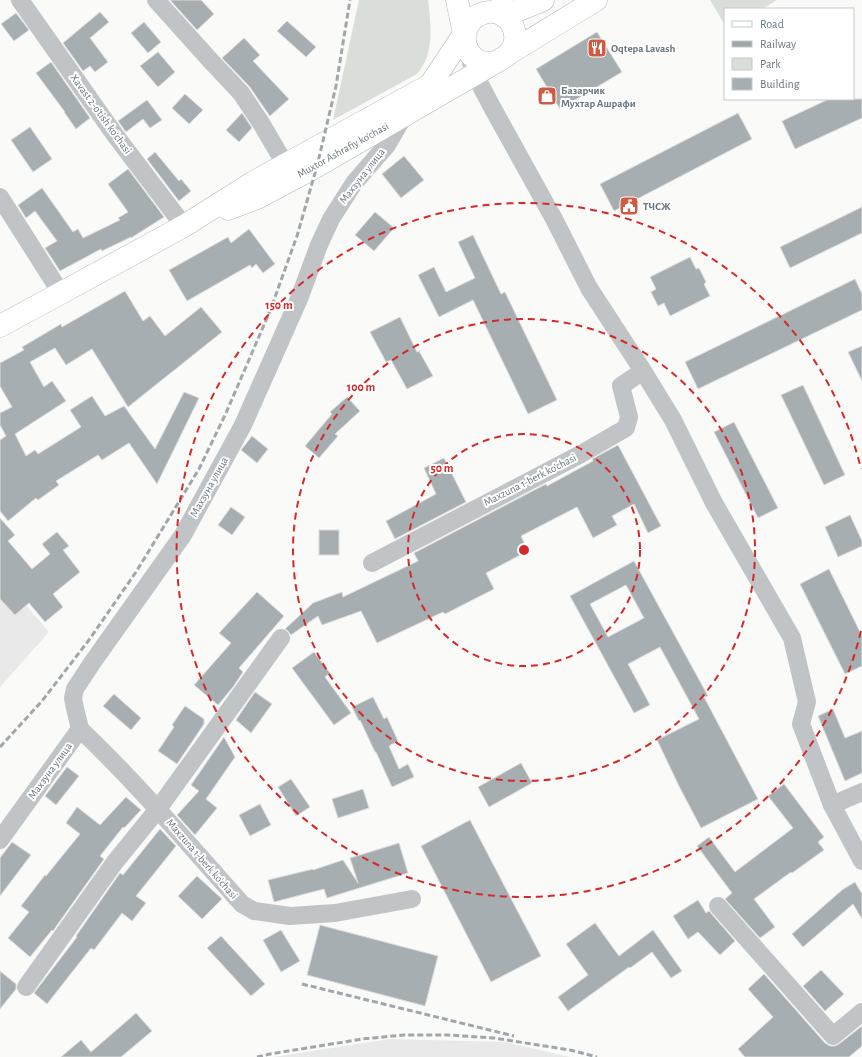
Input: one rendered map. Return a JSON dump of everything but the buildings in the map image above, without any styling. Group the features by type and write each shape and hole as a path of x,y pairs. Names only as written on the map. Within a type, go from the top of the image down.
{"main road":[{"path":"457,0 466,42 473,57 487,63 503,57 515,44 516,36 514,28 502,8"},
{"path":"430,85 444,57 450,38 457,0"},
{"path":"466,42 467,25 479,14 487,11 496,12 502,8 543,0"},
{"name":"Muxtor Ashrafiy ko'chasi","path":"184,226 257,198 317,166 475,75 596,0"},
{"name":"Muxtor Ashrafiy ko'chasi","path":"0,326 184,226 285,164 430,85 466,42"}],"street":[{"name":"Xavast 2-o'tish ko'chasi","path":"20,0 115,135 184,226"},
{"path":"156,0 241,93 285,164"},
{"path":"466,42 475,75 554,219 589,288 673,420 714,502 792,638 807,702 801,724 832,804 862,862"},
{"name":"Махзуна улица","path":"0,840 80,729 75,708 75,689 183,535 243,425 299,299 319,245 331,219 354,183 387,145 404,116"},
{"path":"0,197 62,293"},
{"name":"Maxzuna 1-berk ko'chasi","path":"372,564 581,454 626,428 629,417 620,386 643,372"},
{"name":"Maxzuna 1-berk ko'chasi","path":"26,987 115,862 158,809 282,638"},
{"name":"Maxzuna 1-berk ko'chasi","path":"80,729 158,809 242,904 254,911 290,916 311,915 335,913 412,899"},
{"path":"832,804 862,792"},
{"path":"718,906 833,1036 862,1012"}],"shaded area":[{"path":"0,575 49,632 0,687"},
{"path":"390,1039 505,1042 570,1057 273,1057"}],"green space":[{"path":"359,0 428,0 431,29 427,58 417,74 333,120"},
{"path":"710,0 777,0 764,8 724,8 724,23"}],"railway":[{"path":"0,747 42,701 89,640 136,572 199,469 226,413 270,311 297,236 317,166 336,86 350,0"},
{"path":"302,984 514,1036"},
{"path":"257,1057 362,1039 404,1035 448,1035 494,1038 570,1050 597,1057"}],"place":[{"name":"Oqtepa Lavash","path":"597,48"},
{"name":"Базарчик Мухтар Ашрафи","path":"547,96"},
{"name":"ТЧСЖ","path":"629,206"}]}
